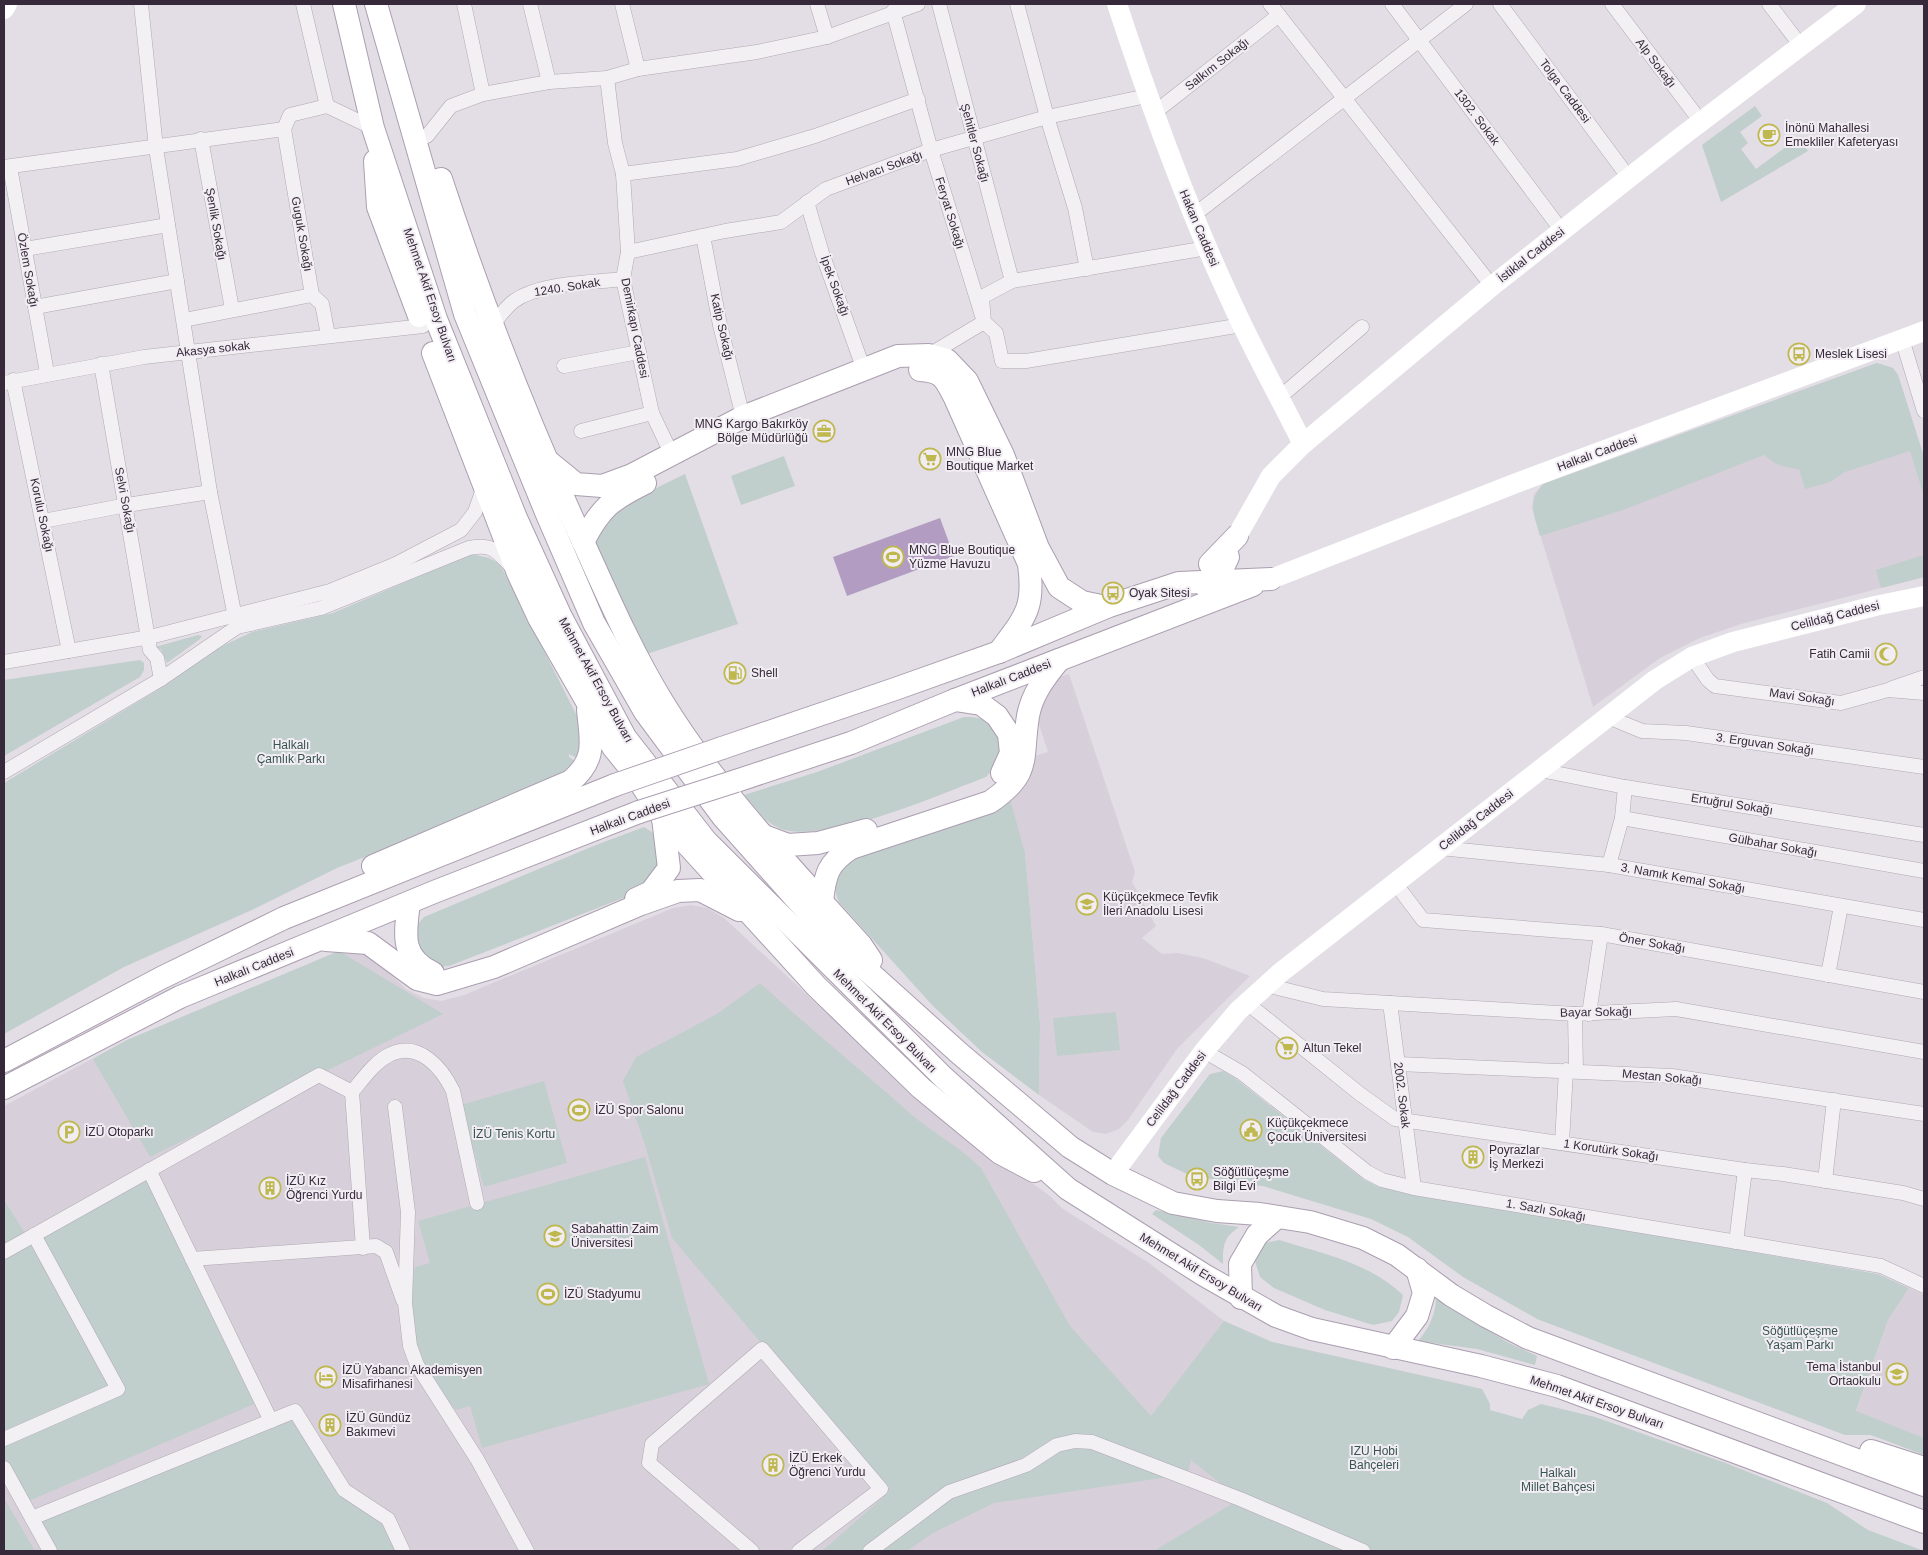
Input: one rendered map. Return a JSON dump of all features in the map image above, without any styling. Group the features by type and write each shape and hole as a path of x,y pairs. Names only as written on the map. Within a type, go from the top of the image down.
{"main road":[{"name":"Mehmet Akif Ersoy Bulvarı","path":"344,4 373,128 436,319 513,509 561,617 625,736 706,840 942,1077 1068,1190 1241,1298 1276,1316 1312,1329 1481,1366 1557,1386 1924,1522"},
{"name":"Mehmet Akif Ersoy Bulvarı","path":"376,4 465,314 594,623 645,712 723,817 830,937 958,1053 1070,1147 1113,1174 1173,1203 1310,1222 1363,1238 1397,1255 1451,1295 1528,1338 1924,1485"},
{"path":"394,70 422,120 473,276 547,460 628,639 662,701 693,747 760,834 861,945 897,998"},
{"path":"373,128 378,207 518,573 539,618 613,747 634,773 663,818 816,986 920,1088 1000,1153 1068,1190"},
{"path":"547,460 576,484 602,486 632,475 743,417 898,356 928,355 947,360 967,381 1003,455 1038,548 1059,586 1082,602 1106,607"},
{"path":"583,542 593,522 607,504 758,427 883,373 909,369 934,371 944,377 955,398 1029,564 1032,589 1028,612 998,652"},
{"path":"1171,616 1217,580 1237,536"},
{"path":"1179,583 1211,563 1237,536"},
{"path":"1228,557 1234,573 1260,579"},
{"name":"Halkalı Caddesi","path":"4,1061 153,983 284,918 615,785 998,652 1106,607 1179,583 1260,579"},
{"name":"Halkalı Caddesi","path":"4,1088 180,997 408,903 639,812 852,743 1260,579"},
{"path":"822,901 825,877 835,859 851,848 990,802 1006,791 1018,776 1024,761 1028,715 1038,687 1060,659"},
{"path":"760,834 788,845 818,843 847,837 985,788 1002,774 1011,753 1009,734 997,716 981,704 955,700"},
{"path":"284,918 347,878 571,781 590,759 592,750 588,704"},
{"path":"408,903 405,938 415,962 420,967 434,974 475,965 651,892 669,868 663,818"},
{"path":"320,940 368,943 417,979 437,984 494,967 640,904 678,892 700,890 755,919"},
{"path":"1241,1298 1240,1264 1257,1234 1277,1217"},
{"path":"1393,1348 1417,1316 1424,1293 1418,1269"},
{"path":"1786,1434 1878,1453 1924,1468"}],"street":[{"path":"4,9 7,4"},
{"path":"141,4 156,148 210,492 235,622"},
{"path":"303,4 328,106"},
{"path":"464,4 483,94"},
{"path":"530,4 549,82"},
{"path":"622,4 638,69"},
{"path":"817,4 827,37"},
{"path":"427,136 451,106 483,94 549,82 607,78 638,69 757,52 827,37 900,8 918,4"},
{"name":"Şehitler Sokağı","path":"939,4 1012,281"},
{"path":"1017,4 1047,117 1076,208 1087,269"},
{"name":"Hakan Caddesi","path":"1117,4 1151,105 1207,248 1242,324 1303,444"},
{"path":"1270,4 1492,286"},
{"name":"1302. Sokak","path":"1392,4 1562,231"},
{"path":"1194,215 1345,100 1466,4"},
{"name":"Tolga Caddesi","path":"1500,4 1629,178"},
{"name":"Alp Sokağı","path":"1612,4 1701,122"},
{"path":"1769,4 1801,46"},
{"name":"İstiklal Caddesi","path":"1237,536 1271,476 1303,444 1492,286 1801,46 1846,7"},
{"name":"Feryat Sokağı","path":"900,8 918,99 931,150 984,322"},
{"name":"Salkım Sokağı","path":"1151,105 1279,15"},
{"name":"Demirkapı Caddesi","path":"607,78 615,144 623,174 628,252 623,279 652,414 672,455"},
{"path":"623,174 737,159 814,136 918,99"},
{"name":"Helvacı Sokağı","path":"628,252 781,222 826,188 973,136 1047,117 1151,105"},
{"path":"7,167 156,148 201,138 284,129 290,115 328,106 373,128"},
{"name":"Guguk Sokağı","path":"284,129 312,295 322,304 328,335"},
{"name":"Şenlik Sokağı","path":"201,138 232,309"},
{"name":"Özlem Sokağı","path":"7,167 47,373"},
{"name":"İpek Sokağı","path":"808,202 822,253 864,370"},
{"path":"24,249 168,226"},
{"name":"Katip Sokağı","path":"703,236 720,324 743,417"},
{"path":"1207,248 1012,281 982,297 984,322 996,333 1002,361 1026,361 1242,324"},
{"name":"1240. Sokak","path":"493,324 514,301 530,293 550,288 623,279"},
{"path":"35,307 177,281"},
{"path":"184,320 232,309 312,295"},
{"path":"928,355 984,322"},
{"name":"Akasya sokak","path":"8,381 101,364 188,352 328,335 423,326"},
{"path":"1280,397 1362,327"},
{"name":"Halkalı Caddesi","path":"1260,579 1924,331"},
{"path":"1902,339 1924,411"},
{"path":"564,366 638,352"},
{"name":"Selvi Sokağı","path":"101,364 111,431 127,505 150,637 150,650 157,658 161,679"},
{"name":"Korulu Sokağı","path":"8,381 43,521 69,651"},
{"path":"581,431 652,414"},
{"path":"4,772 161,679 235,622 330,591 404,560 461,530 475,512 484,485"},
{"path":"43,521 210,492"},
{"path":"4,662 321,608 469,548 484,545 496,550 518,573"},
{"name":"Celildağ Caddesi","path":"1113,1174 1204,1051 1247,1003 1266,985 1655,680 1692,657 1733,642 1924,596"},
{"name":"Mavi Sokağı","path":"1692,657 1708,680 1715,686 1841,703 1888,690 1924,693"},
{"path":"1888,690 1924,677"},
{"name":"3. Erguvan Sokağı","path":"1608,717 1642,731 1686,733 1924,767"},
{"name":"Ertuğrul Sokağı","path":"1540,770 1625,787 1924,835"},
{"path":"1609,865 1622,818 1625,787"},
{"name":"Gülbahar Sokağı","path":"1622,818 1924,871"},
{"name":"3. Namık Kemal Sokağı","path":"1440,848 1609,865 1924,920"},
{"name":"Öner Sokağı","path":"1395,883 1424,920 1601,934 1924,992"},
{"path":"1828,975 1840,906"},
{"path":"1562,1143 1571,1070 1601,934"},
{"name":"Bayar Sokağı","path":"1266,985 1323,999 1390,1003 1582,1014 1676,1009 1924,1052"},
{"name":"1 Korutürk Sokağı","path":"1247,1003 1360,1094 1395,1119 1923,1196"},
{"name":"2002. Sokak","path":"1390,1003 1414,1188"},
{"path":"363,1248 352,1092 371,1069 391,1054 404,1051 416,1052 428,1058 447,1079 453,1091 477,1202"},
{"name":"1. Sazlı Sokağı","path":"1204,1051 1242,1073 1367,1172 1382,1180 1414,1188 1881,1266 1924,1286"},
{"name":"Mestan Sokağı","path":"1398,1064 1571,1070 1672,1076 1924,1114"},
{"path":"4,1252 319,1075 352,1092"},
{"path":"1825,1181 1834,1100"},
{"path":"395,1107 408,1212 405,1303 410,1346 417,1365 477,1459 527,1551"},
{"path":"149,1170 271,1421"},
{"path":"1736,1242 1745,1170"},
{"path":"4,1439 118,1388 34,1235"},
{"path":"192,1259 376,1246 386,1252 405,1303"},
{"path":"752,1551 649,1463 652,1444 762,1349 881,1489 799,1551"},
{"path":"32,1518 295,1411 344,1490 388,1519 404,1551"},
{"path":"870,1551 949,1492 1026,1465 1058,1445 1075,1440 1092,1442 1222,1492 1363,1551"},
{"path":"4,1468 50,1551"}],"shaded area":[{"path":"1877,363 1893,368 1898,375 1924,457 1924,577 1741,624 1700,638 1660,658 1593,707 1532,508 1534,494 1543,484"},
{"name":"MNG Blue Boutique Yüzme Havuzu","path":"940,518 954,556 847,596 833,557"},
{"name":"Küçükçekmece Tevfik İleri Anadolu Lisesi","path":"1069,674 1135,872 1132,882 1156,926 1142,938 1162,954 1177,953 1203,958 1250,976 1177,1049 1128,1120 1119,1129 1106,1134 1093,1132 1039,1095 1040,1022 1025,853 1008,794 1031,757 1048,752 1035,712 1055,678"},
{"name":"Sabahattin Zaim Üniversitesi","path":"691,905 707,908 724,918 943,1120 1050,1196 1063,1209 1149,1263 1224,1321 1272,1342 1465,1385 1469,1551 4,1551 4,1106 127,1040 339,951 358,951 377,961 406,989 424,998 441,1001 464,995 673,908"},
{"name":"Tema İstanbul Ortaokulu","path":"1909,1288 1924,1295 1924,1438 1856,1412 1888,1320"}],"green space":[{"path":"1755,106 1762,116 1740,132 1748,143 1741,149 1756,169 1798,138 1808,151 1721,202 1702,145"},
{"path":"1877,363 1893,368 1898,375 1924,457 1924,496 1910,451 1845,472 1830,482 1805,489 1799,469 1780,465 1764,455 1623,510 1540,536 1534,515 1533,503 1543,484"},
{"path":"784,456 795,486 741,505 731,476"},
{"path":"685,474 738,624 647,654 595,545 605,513"},
{"name":"Halkalı Çamlık Parkı","path":"471,554 489,558 500,564 581,724 584,741 577,758 569,754 569,757 575,761 551,783 337,868 254,909 124,967 4,1034 4,783 156,691 216,649 252,632 333,613"},
{"path":"1924,555 1924,577 1881,588 1876,570"},
{"path":"198,635 202,636 200,639 167,663 161,649 155,647"},
{"path":"140,660 144,663 144,670 140,677 4,756 4,680"},
{"path":"964,717 984,720 995,731 1002,744 995,767 986,777 911,806 850,825 796,832 772,824 763,817 744,795 817,772"},
{"path":"1010,799 1025,853 1040,1023 1039,1095 982,1052 932,1005 839,902 835,887 836,877 852,857"},
{"path":"644,827 655,834 662,857 646,889 449,966 437,967 421,958 415,936 417,927 424,917 596,845"},
{"path":"339,951 443,1014 150,1157 93,1059 127,1040"},
{"path":"760,983 911,1114 981,1168 1070,1326 1151,1416 1224,1321 1272,1342 1482,1389 1490,1404 1490,1410 1522,1419 1528,1410 1541,1404 1595,1417 1723,1462 1827,1503 1868,1530 1924,1551 1154,1551 1240,1499 1191,1460 1188,1474 994,1503 933,1533 907,1551 822,1551 888,1493 672,1238 645,1145 623,1081 636,1057 717,1014"},
{"path":"1116,1012 1120,1050 1057,1056 1053,1018"},
{"name":"Söğütlüçeşme Yaşam Parkı","path":"1223,1071 1235,1078 1363,1179 1379,1187 1878,1274 1909,1288 1888,1320 1856,1411 1924,1438 1924,1455 1871,1435 1845,1435 1537,1319 1463,1277 1408,1237 1371,1219 1263,1186 1225,1182 1187,1174 1164,1163 1158,1156 1161,1138 1210,1074"},
{"name":"İZÜ Tenis Kortu","path":"544,1081 567,1163 484,1187 461,1105"},
{"name":"İZÜ Stadyumu","path":"645,1157 709,1384 482,1448 470,1406 456,1410 442,1394 423,1361 417,1344 413,1327 412,1308 415,1267 430,1263 418,1221"},
{"path":"149,1170 261,1401 24,1503 4,1468 4,1200 28,1238"},
{"path":"1156,1210 1239,1227 1230,1235 1225,1243 1223,1264 1199,1245 1152,1214"},
{"path":"1279,1240 1344,1260 1375,1274 1403,1295 1399,1312 1392,1321 1373,1325 1325,1310 1274,1288 1260,1277 1255,1261 1265,1243"},
{"path":"1436,1299 1509,1343 1537,1356 1535,1365 1477,1349 1418,1341 1431,1322"},
{"path":"295,1411 344,1490 388,1519 403,1551 50,1551 32,1518"},
{"path":"4,1498 35,1551 4,1551"}],"place":[{"name":"İnönü Mahallesi Emekliler Kafeteryası","path":"1769,135"},
{"name":"Meslek Lisesi","path":"1799,354"},
{"name":"MNG Kargo Bakırköy Bölge Müdürlüğü","path":"824,431"},
{"name":"MNG Blue Boutique Market","path":"930,459"},
{"name":"MNG Blue Boutique Yüzme Havuzu","path":"893,557"},
{"name":"Oyak Sitesi","path":"1113,593"},
{"name":"Fatih Camii","path":"1886,654"},
{"name":"Shell","path":"735,673"},
{"name":"Küçükçekmece Tevfik İleri Anadolu Lisesi","path":"1087,904"},
{"name":"Altun Tekel","path":"1287,1048"},
{"name":"İZÜ Spor Salonu","path":"579,1110"},
{"name":"Küçükçekmece Çocuk Üniversitesi","path":"1251,1130"},
{"name":"İZÜ Otoparkı","path":"69,1132"},
{"name":"Poyrazlar İş Merkezi","path":"1473,1157"},
{"name":"Söğütlüçeşme Bilgi Evi","path":"1197,1179"},
{"name":"İZÜ Kız Öğrenci Yurdu","path":"270,1188"},
{"name":"Sabahattin Zaim Üniversitesi","path":"555,1236"},
{"name":"İZÜ Stadyumu","path":"548,1294"},
{"name":"Tema İstanbul Ortaokulu","path":"1897,1374"},
{"name":"İZÜ Yabancı Akademisyen Misafirhanesi","path":"326,1377"},
{"name":"İZÜ Gündüz Bakımevi","path":"330,1425"},
{"name":"İZÜ Erkek Öğrenci Yurdu","path":"773,1465"}],"park label":[{"name":"IZU Hobi Bahçeleri","path":"1374,1458"},
{"name":"Halkalı Millet Bahçesi","path":"1558,1480"}]}
